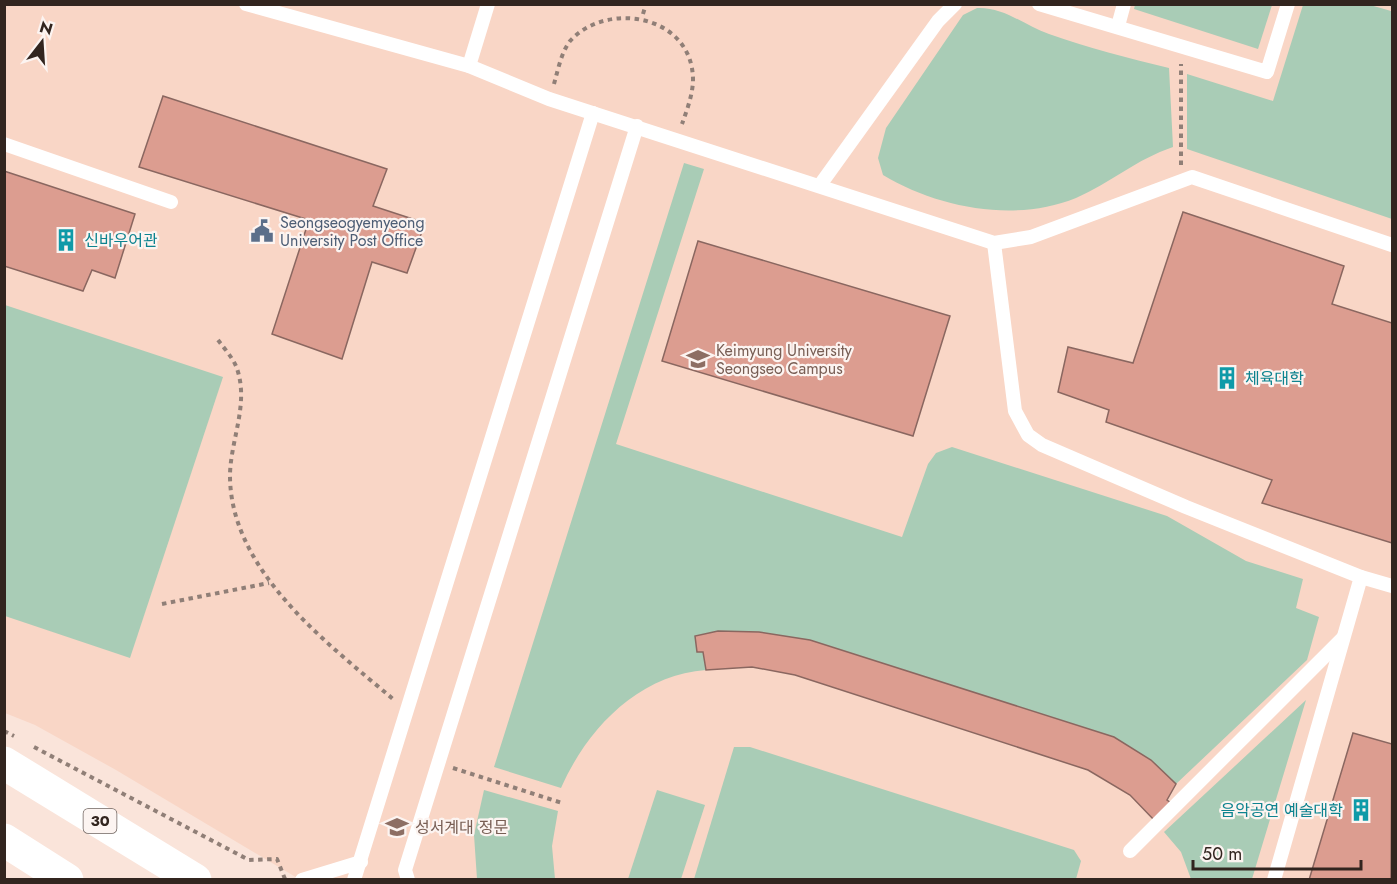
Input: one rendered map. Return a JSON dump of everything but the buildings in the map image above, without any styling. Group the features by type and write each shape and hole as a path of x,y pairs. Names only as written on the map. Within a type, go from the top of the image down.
{"main road":[{"name":"30","path":"18,749 195,879"},
{"path":"4,840 67,879"}],"lane":[{"path":"246,4 469,66 549,99 994,243 1031,237 1192,177 1392,244"},
{"path":"469,66 488,4"},
{"path":"820,185 938,21 955,4"},
{"path":"1039,4 1267,72 1288,4"},
{"path":"1118,26 1124,4"},
{"path":"354,879 593,113"},
{"path":"405,876 637,126"},
{"path":"4,144 171,202"},
{"path":"994,243 1016,411 1028,435 1042,445 1176,503 1361,577 1392,586"},
{"path":"1274,879 1361,577"},
{"path":"1130,851 1345,635"},
{"path":"302,879 361,862"}],"path":[{"path":"643,14 646,4"},
{"path":"549,99 569,42 583,27 602,16 622,12 643,14 662,23 678,37 689,57 693,80 689,103 676,140"},
{"path":"1181,45 1181,182"},
{"path":"218,340 235,364 242,390 230,474 238,530 269,583 358,669 408,711"},
{"path":"162,604 269,583"},
{"path":"4,731 18,749 249,860 277,859 285,879"},
{"path":"438,764 562,802"}],"shaded area":[{"name":"Keimyung University Seongseo Campus","path":"4,5 1392,5 1392,879 299,879 116,770 35,725 5,713"}],"green space":[{"path":"1272,4 1258,49 1134,9 1135,5"},
{"path":"1303,5 1370,5 1391,11 1392,6 1392,219 1187,149 1187,74 1273,101"},
{"path":"977,8 1005,13 1040,30 1078,44 1169,68 1173,147 1147,158 1076,198 1052,206 1028,210 977,208 952,203 928,196 883,175 878,158 886,128 963,15"},
{"path":"684,163 704,169 616,444 902,537 928,464 936,453 952,447 1167,516 1246,561 1303,579 1296,608 1319,617 1307,660 1176,784 1151,760 1114,737 810,640 739,631 696,636 697,652 703,652 706,670 681,674 658,682 637,694 618,709 585,745 561,788 494,767"},
{"path":"5,305 223,377 130,658 5,616"},
{"path":"1306,700 1252,879 1191,879 1181,852 1164,832"},
{"path":"734,747 750,747 1074,850 1081,861 1076,879 694,879"},
{"path":"484,790 558,811 552,846 555,879 477,879 474,835"},
{"path":"657,790 705,805 681,879 628,879"}],"place":[{"name":"Seongseogyemyeong University Post Office","path":"262,231"},
{"name":"신바우어관","path":"66,240"},
{"name":"Keimyung University Seongseo Campus","path":"698,359"},
{"name":"체육대학","path":"1227,378"},
{"name":"음악공연 예술대학","path":"1361,810"},
{"name":"성서계대 정문","path":"397,827"}]}
